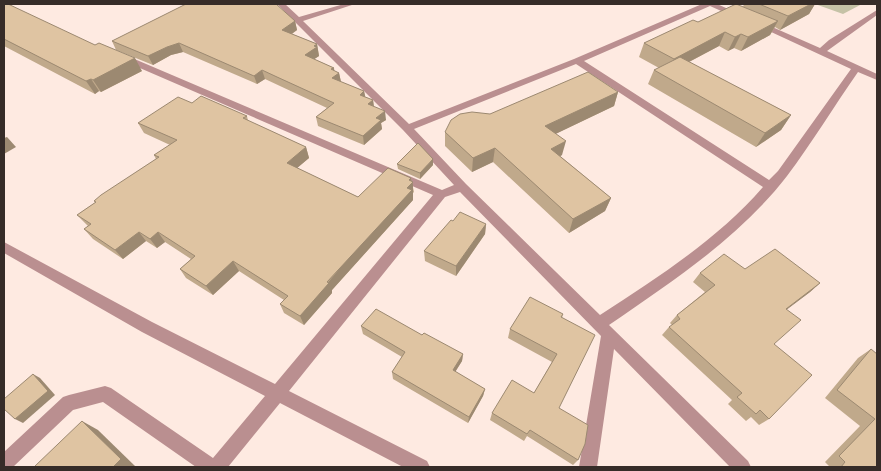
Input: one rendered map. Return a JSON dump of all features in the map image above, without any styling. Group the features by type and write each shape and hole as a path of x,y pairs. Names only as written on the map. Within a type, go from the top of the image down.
{"street":[{"path":"281,4 407,128 462,187 742,467"},
{"path":"297,20 351,4"},
{"path":"407,128 577,61 709,4 877,77"},
{"path":"821,52 832,42 877,12"},
{"path":"113,53 442,194"},
{"path":"577,61 770,186"},
{"path":"588,467 604,329 724,235 754,207 782,174 856,68"},
{"path":"217,467 280,393 442,194 462,187"},
{"path":"4,247 147,327 280,393 421,467"},
{"path":"4,464 70,403 105,394 211,467"}],"shaded area":[{"path":"815,4 862,4 843,14"}],"building":[{"path":"4,4 8,4 95,45 99,43 135,58 93,80 86,81 4,39"},
{"path":"186,4 276,4 295,21 282,30 317,44 314,46 317,47 305,55 334,68 331,69 339,73 332,78 364,91 360,95 373,100 368,104 385,111 376,118 381,120 363,136 316,117 334,103 262,70 254,76 179,43 148,56 112,41"},
{"path":"736,4 778,21 748,37 741,34 735,37 725,32 674,59 644,43 693,20 698,22"},
{"path":"759,4 811,4 788,16"},
{"path":"680,57 791,115 765,133 654,70"},
{"path":"588,72 618,92 545,126 566,141 551,149 611,198 573,219 495,148 473,158 445,132 451,120 460,114 472,112 490,114"},
{"path":"201,96 247,116 243,118 306,147 287,163 358,197 388,168 411,178 409,180 413,182 407,188 412,190 327,282 329,283 300,316 280,304 288,296 233,261 206,286 180,269 195,256 158,232 150,239 139,232 115,250 84,229 91,224 77,215 96,202 94,201 101,195 159,157 154,155 177,140 138,123 178,97 192,103"},
{"path":"418,143 433,159 420,173 397,164"},
{"path":"460,212 486,224 456,266 424,251"},
{"path":"775,249 820,283 786,309 801,320 774,344 812,375 769,419 760,410 756,414 737,397 742,393 669,327 680,319 677,315 715,285 700,273 724,254 745,269"},
{"path":"530,297 563,314 561,317 595,335 559,408 588,425 585,444 578,460 530,430 527,434 492,413 512,380 534,393 557,354 510,329"},
{"path":"376,309 422,335 424,333 463,354 453,370 485,389 469,417 392,372 405,352 361,326"},
{"path":"871,349 877,354 877,467 841,467 845,462 839,456 875,419 837,390"},
{"path":"33,374 48,391 15,419 4,409 4,399"},
{"path":"82,421 121,459 113,467 34,467"}]}
